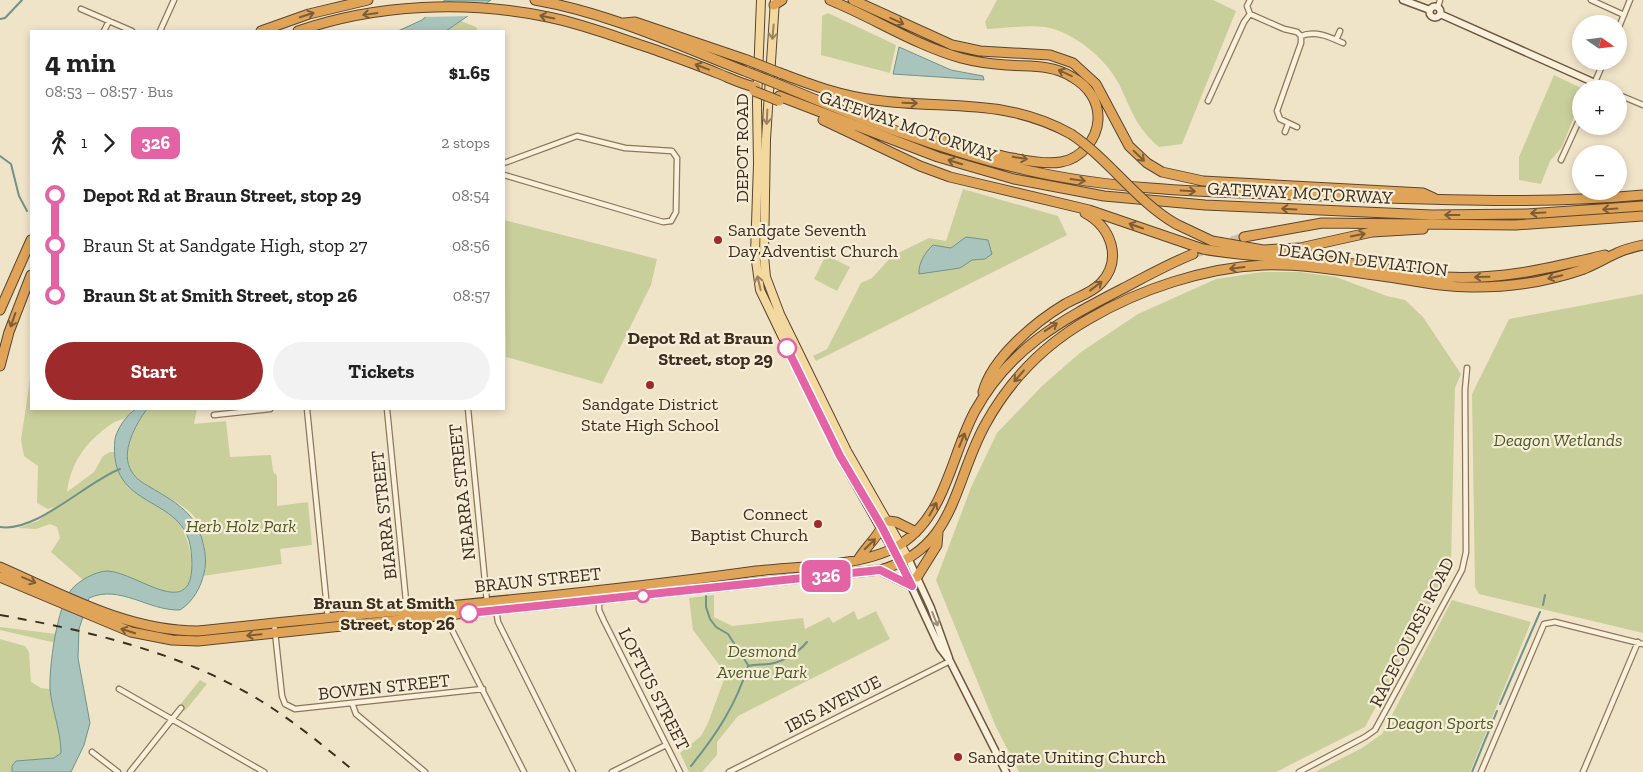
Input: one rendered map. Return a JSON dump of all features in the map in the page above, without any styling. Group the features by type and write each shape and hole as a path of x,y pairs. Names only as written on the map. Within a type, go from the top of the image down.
{"highway":[{"path":"264,30 316,12 368,0"},
{"name":"GATEWAY MOTORWAY","path":"535,0 582,11 622,24 929,143 970,156 1026,170 1123,186 1439,200 1536,200 1643,195"},
{"path":"830,0 949,54 989,63 1040,66 1064,72 1085,86 1096,107 1098,122 1090,143 1075,157 1062,162 1013,157 939,140 929,143"},
{"path":"853,0 952,45 980,51 1050,55 1073,63 1096,84 1129,146 1147,164 1162,172 1203,181 1423,193 1439,200"},
{"name":"GATEWAY MOTORWAY","path":"301,30 361,15 419,8 505,10 550,18 592,29 663,53 748,85 779,99 946,160 1014,179 1104,196 1205,205 1432,215 1527,214 1643,206"},
{"path":"622,24 635,22 748,60 827,90 858,98 988,107 1011,110 1048,122 1072,134 1102,158 1149,205 1176,224 1212,241 1263,250 1300,248 1372,232 1495,225"},
{"path":"779,99 932,171 970,183 1076,208 1203,249 1222,253 1347,263 1443,277 1517,275 1551,269 1616,253"},
{"path":"982,400 986,381 998,364 1025,334 1054,310 1099,286 1107,274 1113,258 1109,236 1099,222 1076,208"},
{"name":"DEAGON DEVIATION","path":"1244,237 1322,223 1495,225 1643,216"},
{"path":"0,310 30,242"},
{"name":"DEAGON DEVIATION","path":"880,570 904,560 938,532 953,507 978,439 992,413 1014,381 1042,352 1065,334 1122,302 1199,275 1249,267 1284,265 1318,268 1427,284 1479,288 1540,281 1584,268 1616,253 1643,245"},
{"path":"897,547 916,532 933,510 969,424 982,400 1005,369 1045,331 1163,267 1193,254"},
{"path":"0,366 12,323 30,278"},
{"path":"858,560 863,550 874,542 885,524 896,522 916,532"},
{"path":"917,577 938,544 938,532"},
{"name":"BRAUN STREET","path":"56,596 130,632 173,636 198,631 275,628 408,614 487,602 858,560 897,547"},
{"path":"0,567 56,596"},
{"path":"880,570 912,586"},
{"name":"BRAUN STREET","path":"275,628 328,618 408,614 449,615 880,570"},
{"path":"0,577 56,596"}],"main road":[{"name":"DEPOT ROAD","path":"761,0 757,102 757,279 762,296 840,456 885,524"},
{"path":"1402,0 1430,10"},
{"name":"DEPOT ROAD","path":"777,2 766,149 764,256 766,277 780,314 847,452 904,560"},
{"path":"1430,10 1433,7 1438,7 1440,14"},
{"path":"1430,10 1432,16 1440,14 1581,80"},
{"path":"904,560 917,577 946,646 950,662"},
{"path":"904,560 912,586 940,648 950,662 1006,772"}],"street":[{"path":"160,30 174,0"},
{"path":"1250,0 1247,6 1250,14 1284,29 1297,32 1301,36 1301,43 1278,111 1280,119 1298,127"},
{"path":"1438,7 1440,0"},
{"path":"1591,0 1624,15 1630,0"},
{"path":"80,9 130,30"},
{"path":"1208,101 1244,22 1250,14"},
{"path":"104,30 109,21"},
{"path":"1336,40 1340,31"},
{"path":"1301,36 1309,33 1343,43"},
{"path":"1627,98 1643,105"},
{"path":"1285,132 1288,124"},
{"path":"1561,160 1572,135"},
{"path":"505,163 577,136 625,148 676,150 676,212 671,221"},
{"path":"505,175 663,222 671,221"},
{"path":"671,221 675,226"},
{"name":"RACECOURSE ROAD","path":"1299,772 1375,730 1462,570 1466,552 1465,390 1467,368"},
{"path":"214,415 261,410"},
{"path":"307,410 328,618"},
{"name":"BIARRA STREET","path":"387,410 408,614"},
{"name":"NEARRA STREET","path":"468,410 487,602"},
{"path":"599,600 602,590"},
{"name":"LOFTUS STREET","path":"599,600 601,614 680,772"},
{"path":"496,610 498,622 573,772"},
{"path":"449,615 452,628 524,772"},
{"path":"1481,772 1544,624 1556,622 1641,643 1583,772"},
{"name":"BOWEN STREET","path":"275,628 282,696 288,706 299,710 483,689"},
{"name":"IBIS AVENUE","path":"729,772 950,662"},
{"path":"119,690 264,772"},
{"path":"352,703 356,714 425,772"},
{"path":"130,772 182,708"},
{"path":"612,772 666,745"},
{"path":"92,752 118,772"}],"green space":[{"path":"997,0 1213,0 1236,11 1182,144 1159,147 1139,125 1113,74 1097,56 1077,40 1067,34 1045,27 1023,26 987,29 985,22"},
{"path":"828,13 896,45 890,73 821,55 822,16"},
{"path":"461,21 476,27 478,30 448,30"},
{"path":"1554,75 1572,84 1572,122 1562,147 1550,161 1541,184 1519,180 1519,157"},
{"path":"963,189 1058,216 1067,235 816,361 813,356 827,349 861,283 872,278 892,256 929,238 946,241"},
{"path":"505,220 657,259 651,285 602,384 506,357"},
{"path":"826,255 850,267 837,291 814,279"},
{"path":"1262,272 1300,272 1336,277 1387,296 1405,300 1423,317 1461,374 1455,388 1451,565 1365,727 1276,772 1019,772 996,727 936,580 972,485 997,433 1042,386 1081,352 1138,314 1216,279"},
{"name":"Deagon Wetlands","path":"1643,294 1643,633 1479,594 1475,587 1472,394 1509,319"},
{"path":"30,380 30,410 132,410 126,417 113,423 101,432 87,446 72,471 67,492 94,472 103,456 114,452 118,472 179,522 185,534 190,553 191,574 187,586 179,592 168,592 108,572 98,573 83,580 51,552 60,538 57,527 50,524 36,529 18,528 38,521 54,507 48,509 37,503 38,466 24,456 21,440"},
{"name":"Herb Holz Park","path":"146,410 197,410 194,424 226,421 230,457 271,455 273,471 277,476 277,506 308,502 312,545 280,549 282,564 203,576 204,547 198,523 186,509 138,479 128,464 127,456 130,439"},
{"name":"Desmond Avenue Park","path":"714,595 714,617 732,626 803,618 805,629 829,617 833,623 854,611 858,620 876,611 890,639 738,716 717,742 717,755 702,772 689,772 680,753 701,736 708,723 726,674 693,630 689,598"},
{"name":"Deagon Sports","path":"1452,600 1531,622 1470,772 1315,772 1362,748 1382,734"},
{"path":"0,627 56,634 56,643 0,630"},
{"path":"0,639 25,646 29,652 31,682 41,688 50,689 61,740 61,753 54,758 16,761 12,766 12,772 0,772"},
{"path":"200,680 207,684 185,711 179,706"}],"water":[{"path":"445,0 491,0 447,30 400,30 422,20"},
{"path":"899,47 951,70 983,76 984,80 893,74"},
{"path":"966,237 988,240 992,254 985,259 972,260 960,268 919,274 923,258 933,245 951,248"},
{"path":"146,410 130,439 127,456 128,464 138,479 182,508 194,521 205,551 203,578 193,598 180,610 157,607 112,594 89,598 79,629 78,658 90,723 84,745 71,772 12,772 12,766 16,761 54,758 61,753 60,737 51,697 50,679 58,623 66,598 71,590 88,577 107,571 164,591 177,592 186,587 191,574 191,550 185,532 175,519 134,491 123,479 116,462 116,435 120,426 133,411"}],"pier":[{"path":"440,2 491,3 472,16 422,17"}],"waterway":[{"path":"0,19 5,18 22,0"},
{"path":"0,156 11,164 19,196 27,211"},
{"path":"0,527 14,527 45,515 92,484 120,469"},
{"path":"1543,605 1545,595"},
{"path":"706,596 706,607 710,619 716,627 728,634 748,665"},
{"path":"1500,704 1540,612"},
{"path":"691,766 709,743 731,707 748,666 769,664 785,659 807,642"},
{"path":"1472,772 1497,711"}],"tunnel":[{"path":"1193,254 1244,237"}],"railway":[{"path":"0,615 68,628 135,646 200,670 231,684 274,709 310,735 355,772"}],"bus line":[{"name":"326","path":"469,613 880,570 912,586 882,527 840,456 787,348"}],"place":[{"name":"Sandgate Seventh Day Adventist Church","path":"718,240"},
{"name":"Depot Rd at Braun Street, stop 29","path":"787,348"},
{"name":"Sandgate District State High School","path":"650,385"},
{"name":"Connect Baptist Church","path":"818,524"},
{"name":"Braun St at Smith Street, stop 26","path":"469,613"},
{"name":"Sandgate Uniting Church","path":"958,757"}]}
